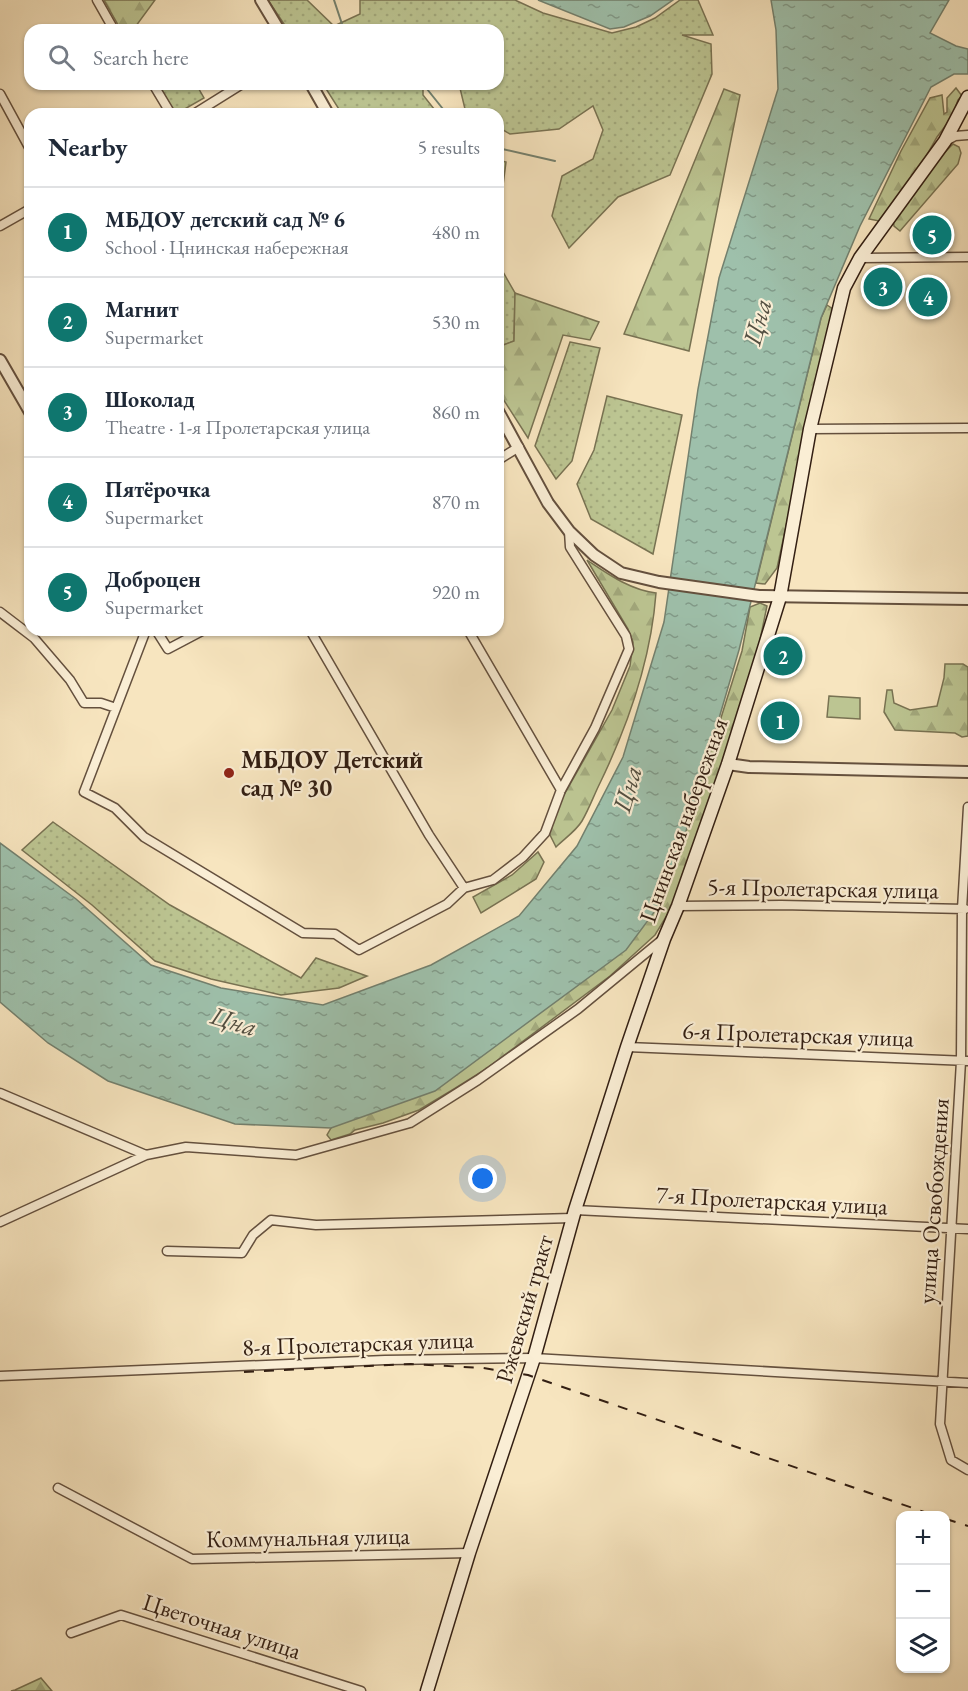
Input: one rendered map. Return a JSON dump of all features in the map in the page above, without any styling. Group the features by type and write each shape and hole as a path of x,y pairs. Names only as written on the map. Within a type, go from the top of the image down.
{"main road":[{"name":"Цнинская набережная","path":"664,939 678,906 728,764 780,597 810,429 844,288 860,258 945,141 968,97"},
{"name":"Ржевский тракт","path":"427,1691 469,1553 534,1358 573,1214 664,939"}],"street":[{"path":"97,0 111,24"},
{"path":"261,0 275,24"},
{"path":"157,90 167,108"},
{"path":"204,108 232,90"},
{"path":"314,90 325,108"},
{"path":"0,94 24,137"},
{"path":"945,141 955,136 968,135"},
{"path":"0,226 24,212"},
{"path":"860,258 968,257"},
{"path":"0,360 24,402"},
{"path":"504,421 548,502 569,531 594,555 621,573 659,582 759,596 968,599"},
{"path":"810,429 968,428"},
{"path":"504,456 519,447"},
{"path":"144,636 84,792 115,808 144,837 303,933 335,934 359,950 447,904 464,888 493,880 523,857 544,833 561,789 595,728 629,649 626,636 570,547 569,531"},
{"path":"0,612 24,630"},
{"path":"31,636 70,680 84,703 101,703 116,708"},
{"path":"160,636 168,649 193,636"},
{"path":"313,636 429,835 464,888"},
{"path":"472,636 561,789"},
{"path":"728,764 760,768 968,772"},
{"name":"улица Освобождения","path":"968,807 965,1061 951,1228 940,1424 951,1460 968,1470"},
{"name":"5-я Пролетарская улица","path":"678,906 781,905 965,909"},
{"name":"Цнинская набережная","path":"0,1222 146,1155 186,1147 296,1155 410,1123 478,1080 578,1009 664,939"},
{"name":"6-я Пролетарская улица","path":"627,1047 965,1061"},
{"path":"0,1093 146,1155"},
{"name":"7-я Пролетарская улица","path":"167,1251 242,1253 253,1235 271,1220 316,1225 573,1214 968,1229"},
{"name":"8-я Пролетарская улица","path":"0,1376 385,1360 534,1358 968,1383"},
{"name":"Коммунальная улица","path":"57,1488 192,1559 469,1553"},
{"name":"Цветочная улица","path":"71,1633 121,1614 361,1691"}],"green space":[{"path":"104,0 155,0 137,24 118,24"},
{"path":"268,0 307,0 332,24 284,24"},
{"path":"360,0 515,0 543,13 612,33 636,27 655,18 680,0 698,0 713,35 682,35 711,44 712,74 670,175 618,197 569,248 552,216 562,176 593,159 603,130 593,106 559,129 510,134 504,130 504,108 465,108 460,90 504,90 504,24 338,24 360,14"},
{"path":"956,88 962,96 958,100 952,117 937,137 916,174 879,221 869,219 901,151 930,98 942,95 944,114 947,112 947,98"},
{"path":"724,89 740,95 689,351 624,334"},
{"path":"158,90 199,90 204,98 186,108 166,108"},
{"path":"327,90 423,90 423,95 433,108 338,108"},
{"path":"953,144 959,147 961,153 958,164 900,231 894,226 893,218 936,161"},
{"path":"504,274 515,293 514,341 504,345"},
{"path":"515,293 599,322 590,340 563,335 528,438 504,400 504,345 514,341"},
{"path":"827,305 833,309 777,568 765,584 756,583 821,318"},
{"path":"570,342 600,348 572,461 556,479 535,446"},
{"path":"607,396 682,415 653,554 591,519 577,484 594,450"},
{"path":"587,560 628,585 656,593 644,667 611,760 582,821 556,847 548,831 560,802 612,710 630,666 633,642 628,629"},
{"path":"760,603 767,606 755,664 672,907 655,935 610,976 486,1069 419,1110 331,1140 327,1135 331,1128 664,899 742,651 750,607"},
{"path":"945,664 963,664 968,667 968,736 962,737 955,733 895,730 884,712 887,690 892,690 894,703 910,710 937,706"},
{"path":"829,696 860,698 860,719 827,717"},
{"path":"53,822 170,905 301,978 316,958 367,976 339,988 281,995 211,979 155,961 92,905 22,850"},
{"path":"538,852 544,862 536,879 481,913 473,897 512,875"},
{"path":"41,1678 52,1691 11,1691 15,1690"}],"water":[{"path":"538,0 673,0 650,16 624,27 610,29"},
{"name":"Цна","path":"771,0 949,0 930,33 956,46 968,49 968,74 954,74 931,87 860,226 821,318 739,650 664,899 626,950 435,1091 331,1128 235,1124 108,1081 48,1043 0,1002 0,843 76,899 151,965 221,988 323,1005 431,965 519,916 577,846 623,757 664,622 698,389 719,278 778,89 776,30"}],"waterway":[{"path":"334,0 342,24"},
{"path":"428,90 442,108"},
{"path":"504,149 555,161"}],"railway":[{"path":"244,1372 411,1364 483,1368 528,1375 922,1511"},
{"path":"950,1520 968,1526"}],"place":[{"name":"Доброцен","path":"932,235"},
{"name":"Шоколад","path":"883,287"},
{"name":"Пятёрочка","path":"928,297"},
{"name":"Магнит","path":"783,656"},
{"name":"МБДОУ детский сад № 6","path":"780,721"},
{"name":"МБДОУ Детский сад № 30","path":"229,773"}]}
